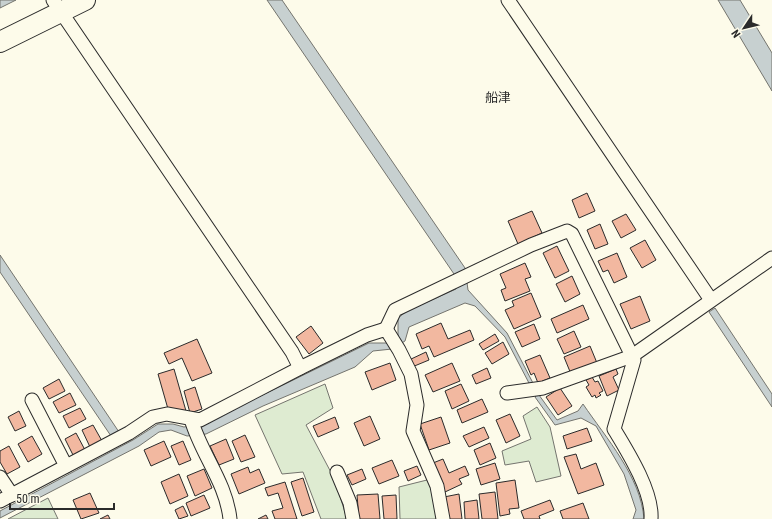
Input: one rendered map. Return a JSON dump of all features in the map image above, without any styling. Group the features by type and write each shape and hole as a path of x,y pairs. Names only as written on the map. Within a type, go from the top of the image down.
{"main road":[{"path":"0,42 57,6 84,0"}],"street":[{"path":"508,0 711,300"},
{"path":"57,6 292,352 300,368"},
{"path":"443,519 437,486 413,430 417,405 411,374 389,334 395,310 470,274 566,231 572,234 634,360 614,429 635,465 650,504 651,519"},
{"path":"507,393 543,388 632,356 772,258"},
{"path":"0,501 129,433 153,417 167,414 200,420 367,335 389,334"},
{"path":"32,400 66,466"},
{"path":"191,419 196,438 209,458 228,502 230,519"},
{"path":"337,472 350,503 353,519"},
{"path":"0,477 12,495"}],"green space":[{"path":"325,384 333,408 306,425 335,480 347,519 321,519 303,472 282,474 255,415"},
{"path":"537,407 550,427 561,476 536,482 529,461 505,465 502,451 531,439 523,416"},
{"path":"431,479 439,519 400,519 399,487"},
{"path":"48,498 58,519 8,519"}],"shaded area":[{"path":"0,0 16,0 0,8"},
{"path":"267,0 282,0 465,268 468,290 507,333 534,385 530,385 505,337 475,306 465,303 409,327 405,341 392,349 373,351 355,367 263,406 206,434 187,436 171,430 159,432 139,446 0,518 0,511 133,440 158,424 173,424 184,427 203,424 369,343 389,343 398,337 398,318 407,311 456,289 454,274"},
{"path":"718,0 740,0 772,53 772,91"},
{"path":"0,255 119,432 111,436 0,272"},
{"path":"715,308 772,394 772,407 709,312"},
{"path":"539,395 557,420 578,411 583,404 612,444 629,473 641,503 644,519 633,519 636,510 624,474 596,426 581,418 555,425 535,397"}],"building":[{"path":"587,193 595,211 579,218 572,200"},
{"path":"532,211 542,233 518,244 508,221"},
{"path":"626,214 636,230 621,238 612,221"},
{"path":"600,224 608,244 595,249 587,230"},
{"path":"645,240 656,260 642,268 630,248"},
{"path":"557,246 569,271 555,278 543,253"},
{"path":"617,253 627,277 614,283 608,270 603,272 598,261"},
{"path":"525,263 531,277 525,279 530,291 505,301 501,290 506,288 500,274"},
{"path":"572,276 580,294 565,302 556,284"},
{"path":"531,293 541,317 514,329 505,310 514,306 512,301"},
{"path":"640,296 650,321 631,329 620,304"},
{"path":"583,305 589,319 557,333 551,319"},
{"path":"441,323 448,339 470,330 474,340 434,357 429,346 422,349 416,334"},
{"path":"534,324 540,339 522,347 515,332"},
{"path":"311,326 323,343 309,354 296,337"},
{"path":"574,331 581,347 564,354 557,339"},
{"path":"495,334 499,341 483,350 479,344"},
{"path":"197,339 212,373 192,381 182,358 169,364 164,353"},
{"path":"503,342 509,354 492,364 485,353"},
{"path":"590,346 597,363 571,374 564,357"},
{"path":"426,352 429,360 412,367 409,360"},
{"path":"540,355 550,378 538,383 534,373 531,375 525,361"},
{"path":"390,363 396,380 372,390 365,372"},
{"path":"452,363 460,381 433,392 425,375"},
{"path":"487,368 491,378 476,384 472,375"},
{"path":"174,369 186,411 168,409 158,374"},
{"path":"616,369 618,374 613,377 619,390 607,396 599,376"},
{"path":"592,377 595,382 598,381 603,391 599,393 601,395 596,398 595,395 592,397 586,387 589,385 586,380"},
{"path":"59,379 65,391 49,399 43,388"},
{"path":"461,384 469,401 452,409 445,391"},
{"path":"195,387 202,409 190,413 184,391"},
{"path":"560,388 572,406 558,415 546,397"},
{"path":"70,393 76,405 59,413 53,402"},
{"path":"482,399 488,412 462,423 457,410"},
{"path":"80,408 86,419 69,428 63,416"},
{"path":"19,411 26,426 15,431 8,417"},
{"path":"510,414 520,436 506,443 496,420"},
{"path":"370,416 380,439 364,446 354,423"},
{"path":"335,417 339,428 318,437 313,426"},
{"path":"441,417 450,443 429,450 420,424"},
{"path":"93,425 102,441 90,447 82,430"},
{"path":"484,427 489,438 469,447 463,436"},
{"path":"587,428 592,441 567,449 563,436"},
{"path":"76,433 85,450 73,455 65,439"},
{"path":"245,435 255,457 241,462 232,441"},
{"path":"32,436 42,454 28,462 18,444"},
{"path":"226,439 234,459 219,465 210,446"},
{"path":"164,441 171,457 151,466 144,450"},
{"path":"183,441 191,460 179,465 171,446"},
{"path":"490,443 496,458 480,465 474,450"},
{"path":"9,446 20,467 7,474 0,462 0,451"},
{"path":"576,454 581,469 596,463 604,485 578,494 564,457"},
{"path":"443,459 449,473 465,466 469,475 459,479 462,484 445,492 433,463"},
{"path":"392,460 399,476 379,484 372,468"},
{"path":"495,463 500,479 481,485 476,469"},
{"path":"417,466 421,475 408,481 404,471"},
{"path":"248,467 250,473 259,469 265,483 239,494 231,474"},
{"path":"204,469 212,488 195,496 187,476"},
{"path":"362,469 366,479 352,485 347,475"},
{"path":"179,474 188,496 170,504 161,482"},
{"path":"303,478 314,512 302,516 291,482"},
{"path":"515,480 519,508 509,509 510,514 500,516 496,483"},
{"path":"285,482 297,519 275,519 272,511 283,508 278,493 268,496 265,488"},
{"path":"495,492 498,519 482,519 479,494"},
{"path":"90,493 99,513 81,519 73,500"},
{"path":"378,494 380,519 359,519 357,495"},
{"path":"459,494 462,519 447,519 444,497"},
{"path":"204,495 210,508 191,516 186,503"},
{"path":"396,495 397,519 384,519 382,496"},
{"path":"477,500 479,519 465,519 464,502"},
{"path":"550,500 554,510 539,516 540,519 524,519 521,511"},
{"path":"583,503 589,519 563,519 560,511"},
{"path":"183,506 188,516 179,519 175,510"},
{"path":"108,515 110,519 100,519"},
{"path":"266,515 268,519 258,519"}],"district":[{"name":"船津","path":"498,97"}]}
